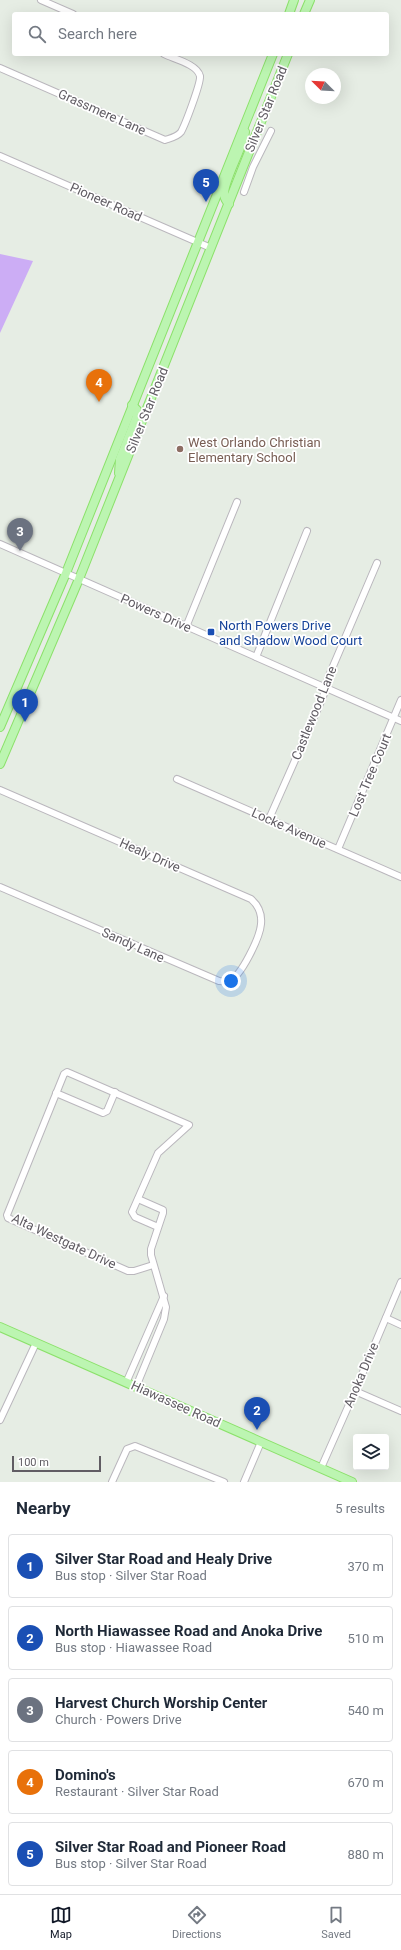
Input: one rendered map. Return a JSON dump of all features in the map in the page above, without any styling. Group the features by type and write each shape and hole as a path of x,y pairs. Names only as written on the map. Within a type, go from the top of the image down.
{"main road":[{"path":"290,12 294,0"},
{"path":"305,12 310,0"},
{"name":"Silver Star Road","path":"0,727 66,573 271,56"},
{"name":"Silver Star Road","path":"0,764 79,579 287,56"},
{"path":"229,204 225,199 225,188 244,142 246,120"},
{"path":"118,482 120,459 137,416 137,410 132,405"},
{"name":"Hiawassee Road","path":"0,1327 352,1482"}],"street":[{"path":"41,0 68,12"},
{"name":"Grassmere Lane","path":"0,68 165,140 174,138 181,132 199,86 200,76 194,68 168,56"},
{"path":"244,192 253,167 271,131"},
{"name":"Pioneer Road","path":"0,156 211,248"},
{"path":"186,627 237,502"},
{"path":"256,657 307,531"},
{"name":"Powers Drive","path":"0,544 401,721"},
{"name":"Castlewood Lane","path":"269,819 323,697 377,562"},
{"name":"Lost Tree Court","path":"338,849 401,700"},
{"name":"Locke Avenue","path":"178,779 401,877"},
{"name":"Healy Drive","path":"0,790 251,899 257,904 260,912 261,925 253,948"},
{"name":"Sandy Lane","path":"0,887 219,981 229,981 238,975 253,948"},
{"name":"Alta Westgate Drive","path":"154,1265 134,1271 128,1271 8,1218 7,1215 56,1093 64,1074 67,1072 189,1125 158,1153 132,1212 133,1215 158,1227"},
{"path":"56,1093 103,1113 107,1111 115,1092"},
{"path":"136,1387 164,1320 166,1307 151,1249 163,1210 138,1199"},
{"name":"Anoka Drive","path":"320,1468 355,1391 401,1282"},
{"path":"126,1383 164,1296"},
{"path":"386,1318 401,1325"},
{"path":"0,1420 36,1343"},
{"path":"355,1391 401,1411"},
{"path":"244,1482 261,1442"},
{"path":"112,1482 127,1449 135,1446 224,1482"}],"shaded area":[{"path":"0,254 33,261 0,333"}],"place":[{"name":"Silver Star Road and Pioneer Road","path":"206,202"},
{"name":"Domino's","path":"99,402"},
{"name":"West Orlando Christian Elementary School","path":"180,449"},
{"name":"Harvest Church Worship Center","path":"20,551"},
{"name":"North Powers Drive and Shadow Wood Court","path":"211,632"},
{"name":"Silver Star Road and Healy Drive","path":"25,722"},
{"name":"North Hiawassee Road and Anoka Drive","path":"257,1430"}]}
